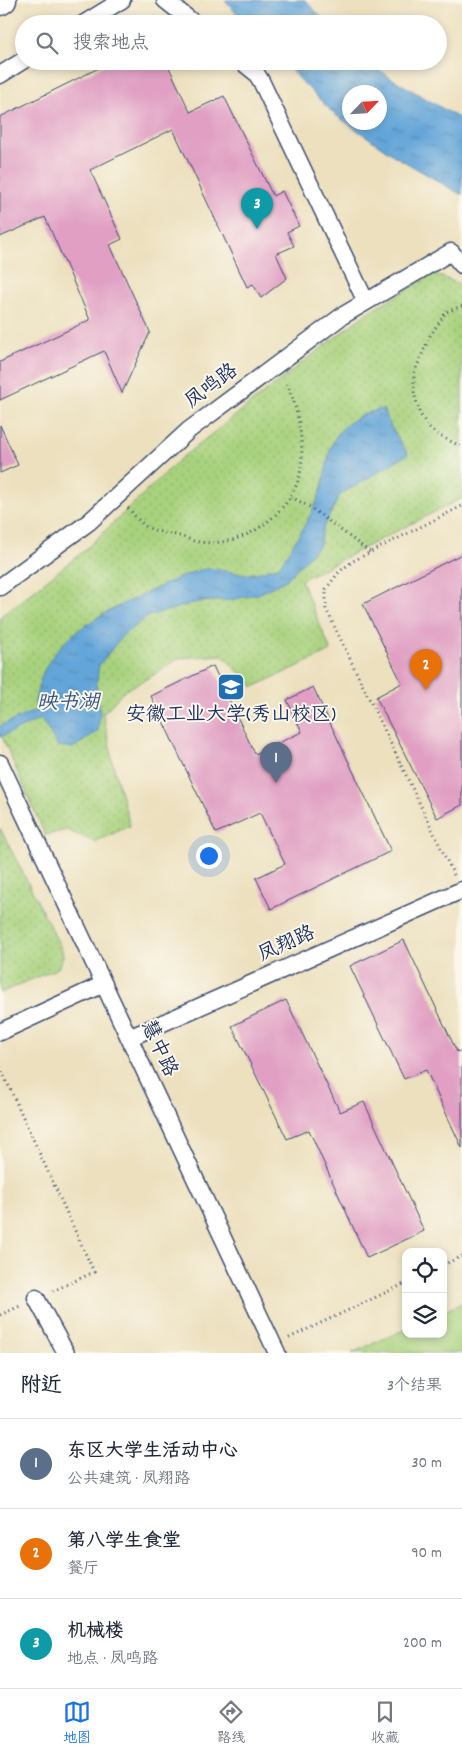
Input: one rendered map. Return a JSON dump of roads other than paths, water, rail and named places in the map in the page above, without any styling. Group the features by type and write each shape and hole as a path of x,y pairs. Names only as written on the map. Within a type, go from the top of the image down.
{"street":[{"path":"98,15 122,0"},
{"path":"166,0 184,15"},
{"path":"0,75 15,66"},
{"path":"251,70 261,81 366,302"},
{"name":"凤鸣路","path":"0,587 89,522 189,430 342,316 457,249 462,266"},
{"name":"慧中路","path":"0,764 275,1349"},
{"name":"凤翔路","path":"129,1038 462,890"},
{"path":"0,1032 104,984"},
{"path":"36,1298 66,1353"}],"water":[{"path":"225,0 305,0 319,15 238,15"},
{"path":"291,70 379,70 462,120 462,195 393,155 357,130 387,130 387,85 342,85 342,119 333,113"},
{"name":"映书湖","path":"383,409 391,427 408,454 340,495 322,530 320,544 286,580 258,594 231,600 198,602 148,616 123,635 99,665 96,686 100,712 98,731 73,748 58,746 41,719 0,737 0,726 37,710 35,700 46,667 68,639 98,617 178,578 203,569 249,574 279,567 316,503 322,487 330,451 336,437 353,420 367,413"}],"place":[{"name":"机械楼","path":"257,229"},
{"name":"安徽工业大学(秀山校区)","path":"231,687"},
{"name":"第八学生食堂","path":"426,690"},
{"name":"东区大学生活动中心","path":"276,783"}]}
